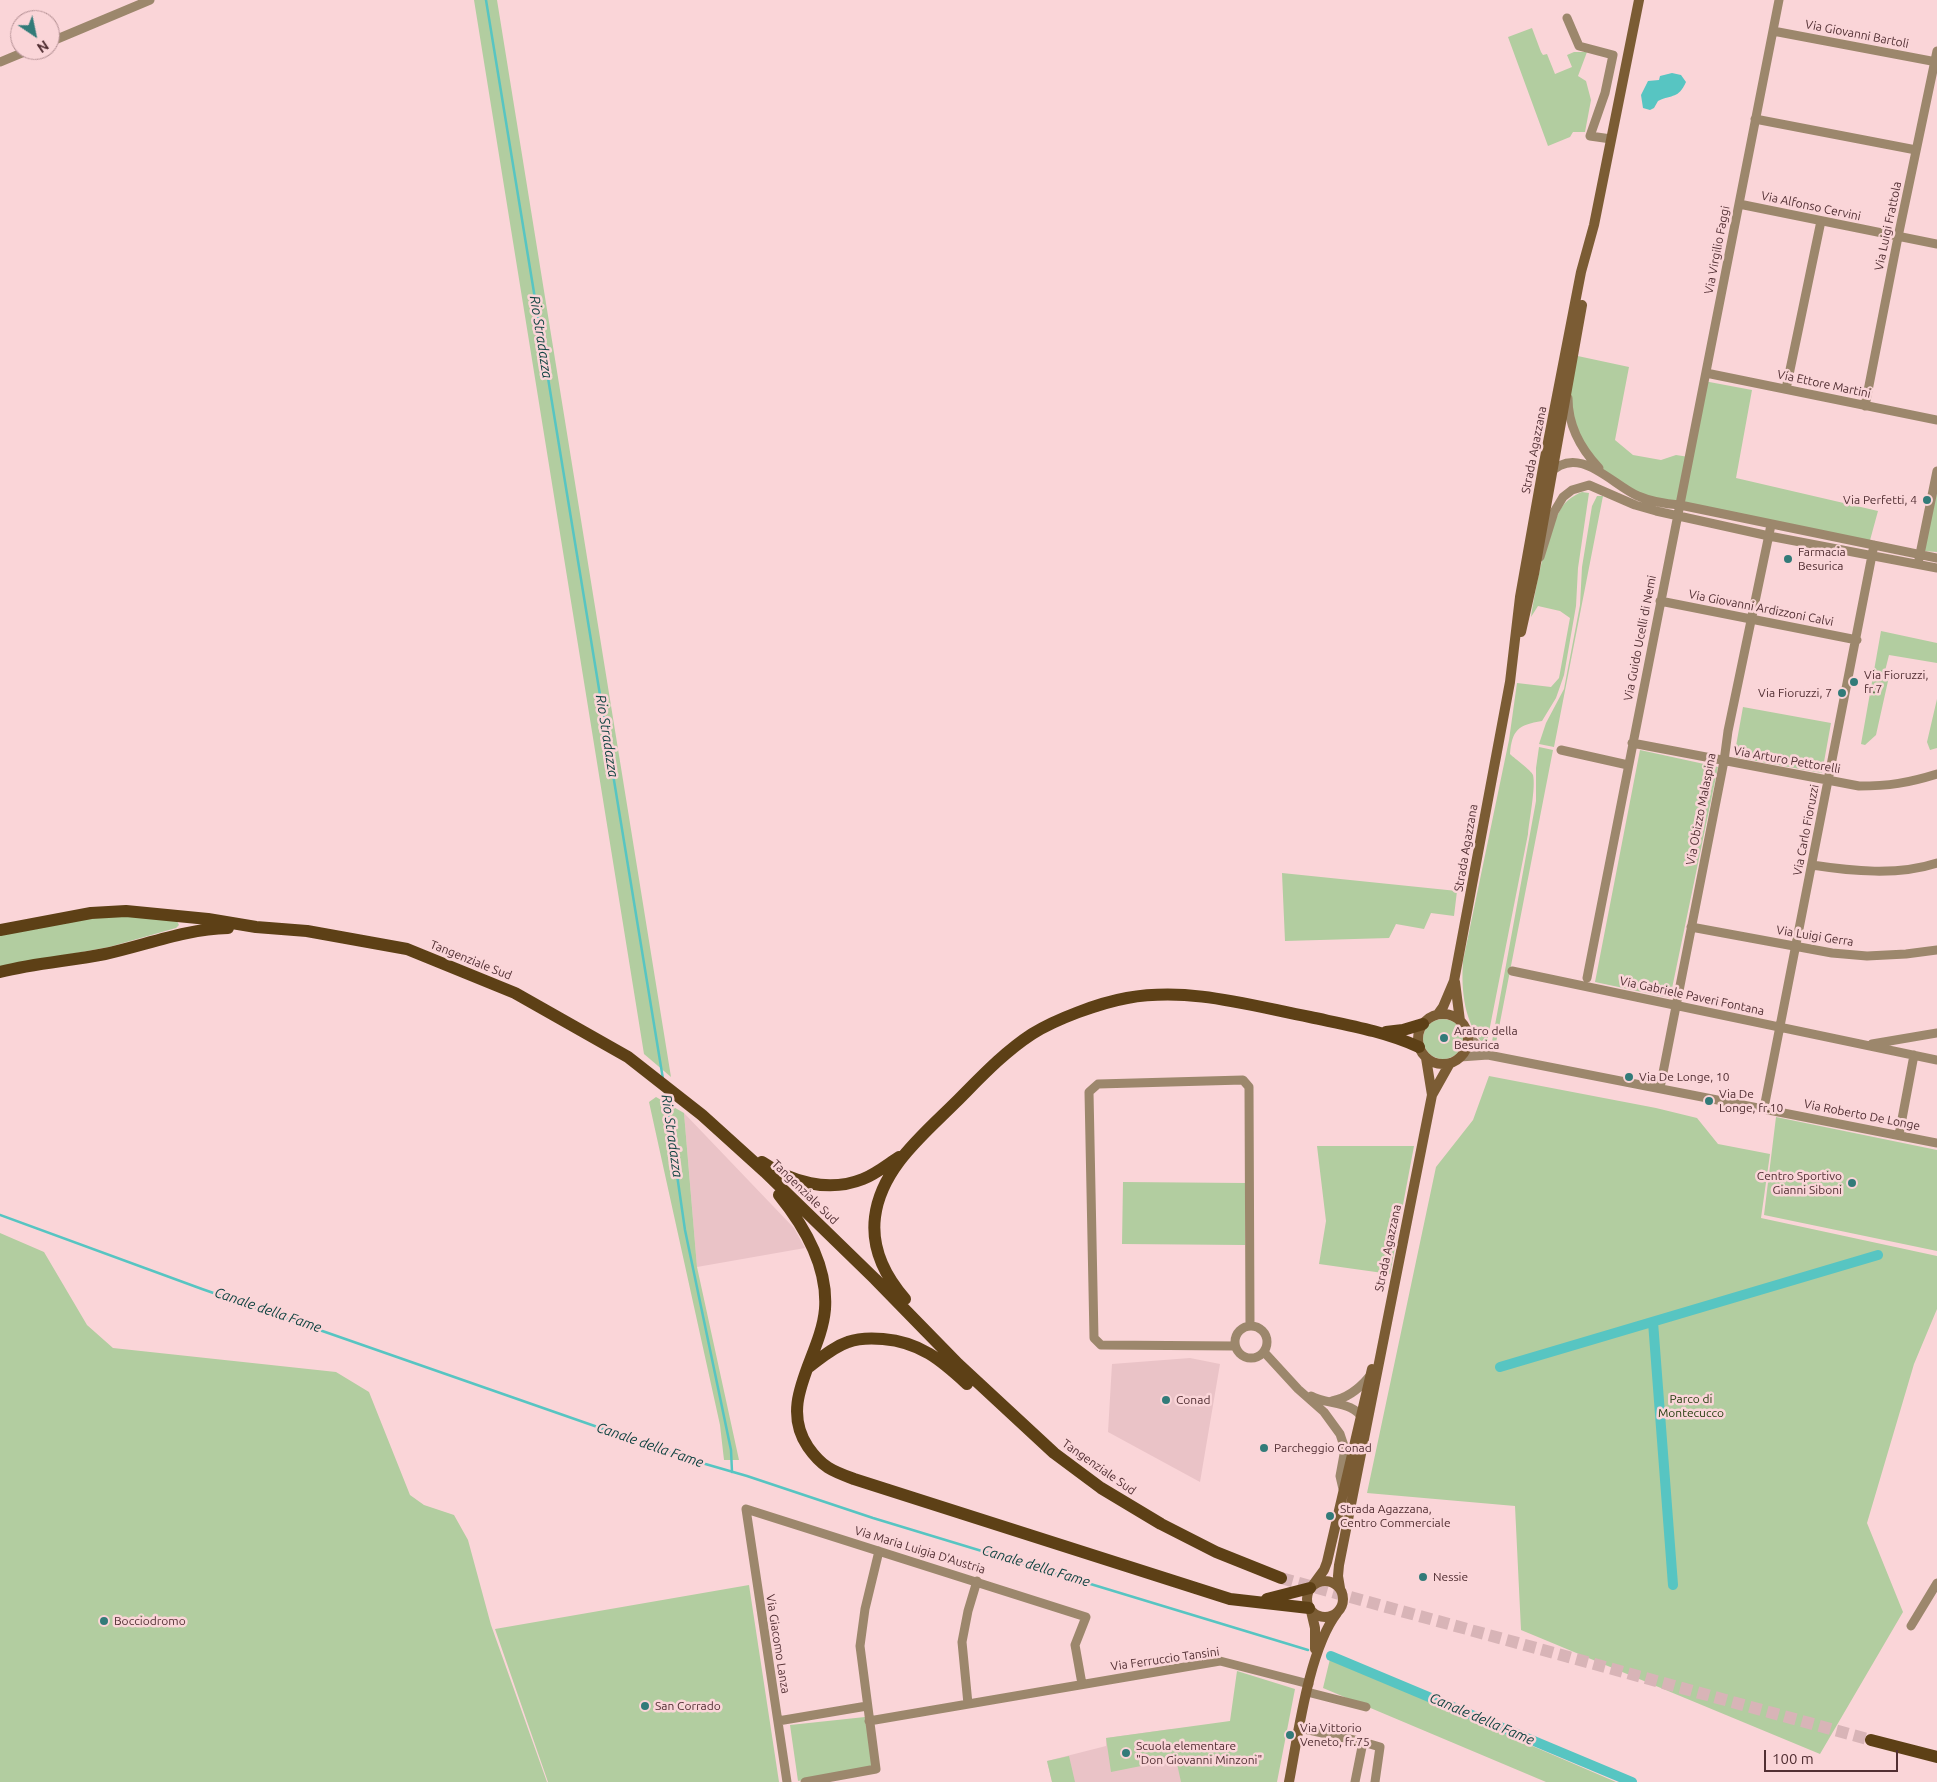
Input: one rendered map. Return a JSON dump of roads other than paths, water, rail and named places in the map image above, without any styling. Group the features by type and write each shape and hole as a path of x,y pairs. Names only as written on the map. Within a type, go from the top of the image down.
{"main road":[{"name":"Strada Agazzana","path":"1438,1014 1454,981 1510,682 1534,574 1594,225 1640,0"},
{"name":"Strada Agazzana","path":"1510,682 1520,597 1529,547 1581,272 1594,225"},
{"name":"Tangenziale Sud","path":"0,930 91,913 126,912 208,919 256,927 307,931 407,949 515,993 628,1057 702,1115 875,1279 952,1358 1028,1431 1054,1453 1101,1488 1161,1524 1216,1552 1281,1578"},
{"name":"Tangenziale Sud","path":"0,972 63,959 105,954 209,928 256,927"},
{"path":"1454,981 1460,1021"},
{"path":"952,1358 896,1288 883,1268 874,1240 875,1217 880,1196 891,1174 906,1152 1000,1057 1032,1034 1058,1020 1125,998 1153,995 1205,995 1384,1033 1419,1047"},
{"path":"1446,1014 1460,1021 1466,1028 1467,1044 1460,1057 1450,1063 1432,1095 1426,1058 1419,1047 1419,1031 1423,1024 1432,1016 1446,1014"},
{"path":"1384,1033 1404,1030 1423,1024"},
{"path":"1426,1058 1434,1062 1450,1063"},
{"name":"Strada Agazzana","path":"1386,1318 1432,1095"},
{"path":"719,1131 777,1171 799,1181 815,1185 850,1183 864,1179 906,1152"},
{"path":"749,1158 789,1208 806,1236 819,1265 825,1308 819,1338 809,1367 800,1385 797,1400 797,1420 802,1437 824,1466 854,1479 1230,1599 1310,1609 1320,1616 1326,1617 1337,1613"},
{"path":"1319,1639 1307,1599 1312,1586 1324,1570 1327,1562 1369,1377 1386,1318"},
{"path":"1289,1782 1319,1639 1343,1604 1344,1598 1338,1576 1339,1565 1386,1318"},
{"path":"809,1367 831,1350 849,1341 871,1338 902,1342 919,1347 938,1358 978,1395 1028,1431"},
{"path":"1257,1602 1312,1586 1318,1582 1330,1581 1340,1588"},
{"path":"1872,1740 1937,1757"}],"street":[{"path":"60,38 150,0"},
{"name":"Via Virgilio Faggi","path":"1680,505 1778,0"},
{"path":"1567,18 1579,46 1614,55 1605,93 1590,136 1611,139"},
{"name":"Via Giovanni Bartoli","path":"1772,31 1936,62"},
{"name":"Via Luigi Frattola","path":"1865,406 1937,51"},
{"path":"1755,119 1916,150"},
{"name":"Via Alfonso Cervini","path":"1739,204 1937,244"},
{"path":"1786,389 1821,220"},
{"name":"Via Ettore Martini","path":"1706,373 1937,420"},
{"path":"1569,377 1568,400 1570,422 1578,440 1606,476"},
{"path":"1529,547 1535,538 1546,477 1557,466 1573,462 1591,465 1622,488 1657,503 1680,505 1937,558"},
{"path":"1918,565 1937,471"},
{"name":"Strada Agazzana","path":"1534,574 1554,512 1563,497 1572,490 1589,485 1635,505 1676,516"},
{"name":"Via Guido Ucelli di Nemi","path":"1587,978 1676,516 1680,505"},
{"path":"1676,516 1937,568"},
{"name":"Via Obizzo Malaspina","path":"1660,1088 1724,761 1728,731 1771,525"},
{"name":"Via Carlo Fioruzzi","path":"1764,1108 1857,640 1874,545"},
{"name":"Via Giovanni Ardizzoni Calvi","path":"1660,601 1857,640"},
{"name":"Via Arturo Pettorelli","path":"1632,743 1859,786 1892,786 1937,774"},
{"path":"1561,750 1628,765"},
{"path":"1812,865 1875,870 1905,869 1937,863"},
{"name":"Via Luigi Gerra","path":"1691,927 1832,953 1867,956 1937,950"},
{"name":"Via Gabriele Paveri Fontana","path":"1512,971 1937,1060"},
{"name":"Via Gabriele Paveri Fontana","path":"1867,1045 1937,1032"},
{"path":"1468,1036 1488,1055"},
{"name":"Via Roberto De Longe","path":"1460,1057 1488,1055 1937,1143"},
{"path":"1899,1136 1914,1055"},
{"path":"1235,1346 1101,1345 1094,1338 1090,1092 1098,1084 1243,1080 1249,1088 1250,1326"},
{"path":"1250,1326 1260,1329 1266,1337 1266,1348 1256,1358 1248,1358 1239,1354 1235,1346 1236,1335 1244,1328 1250,1326"},
{"path":"1264,1352 1298,1389 1324,1412 1340,1434 1345,1449 1340,1476 1343,1490"},
{"path":"1327,1402 1340,1400 1353,1393 1369,1377"},
{"path":"1298,1389 1317,1400 1351,1408 1360,1415 1363,1422 1352,1479 1351,1504"},
{"name":"Via Maria Luigia D'Austria","path":"746,1509 1086,1617 1076,1645 1082,1684"},
{"name":"Via Giacomo Lanza","path":"746,1509 787,1782"},
{"path":"805,1782 876,1769 866,1706 860,1646 865,1609 879,1551"},
{"path":"968,1704 962,1642 968,1610 977,1581"},
{"path":"1911,1626 1937,1584"},
{"name":"Via Ferruccio Tansini","path":"869,1721 1220,1661 1366,1708"},
{"path":"778,1720 866,1706"},
{"path":"1300,1728 1380,1747 1375,1782"},
{"path":"1355,1782 1363,1742"}],"water":[{"path":"1672,73 1681,75 1686,82 1678,94 1658,101 1654,108 1650,110 1643,108 1641,95 1648,81 1659,80 1660,76"}],"waterway":[{"name":"Rio Stradazza","path":"486,0 663,1079"},
{"name":"Rio Stradazza","path":"665,1092 685,1230 731,1450 732,1472"},
{"name":"Canale della Fame","path":"0,1215 202,1289 695,1461 747,1476 873,1518 1308,1650"},
{"path":"1500,1367 1878,1255"},
{"path":"1653,1322 1673,1585"},
{"name":"Canale della Fame","path":"1331,1656 1632,1782"}],"tunnel":[{"path":"1281,1578 1871,1740"}],"place":[{"name":"Via Perfetti, 4","path":"1927,500"},
{"name":"Farmacia Besurica","path":"1788,559"},
{"name":"Via Fioruzzi, fr.7","path":"1854,682"},
{"name":"Via Fioruzzi, 7","path":"1842,693"},
{"name":"Aratro della Besurica","path":"1444,1038"},
{"name":"Via De Longe, 10","path":"1629,1077"},
{"name":"Via De Longe, fr.10","path":"1709,1101"},
{"name":"Centro Sportivo Gianni Siboni","path":"1852,1183"},
{"name":"Conad","path":"1166,1400"},
{"name":"Parcheggio Conad","path":"1264,1448"},
{"name":"Strada Agazzana, Centro Commerciale","path":"1330,1516"},
{"name":"Nessie","path":"1423,1577"},
{"name":"Bocciodromo","path":"104,1621"},
{"name":"San Corrado","path":"645,1706"},
{"name":"Via Vittorio Veneto, fr.75","path":"1290,1735"},
{"name":"Scuola elementare \"Don Giovanni Minzoni\"","path":"1126,1753"}],"park label":[{"name":"Parco di Montecucco","path":"1691,1406"}]}
